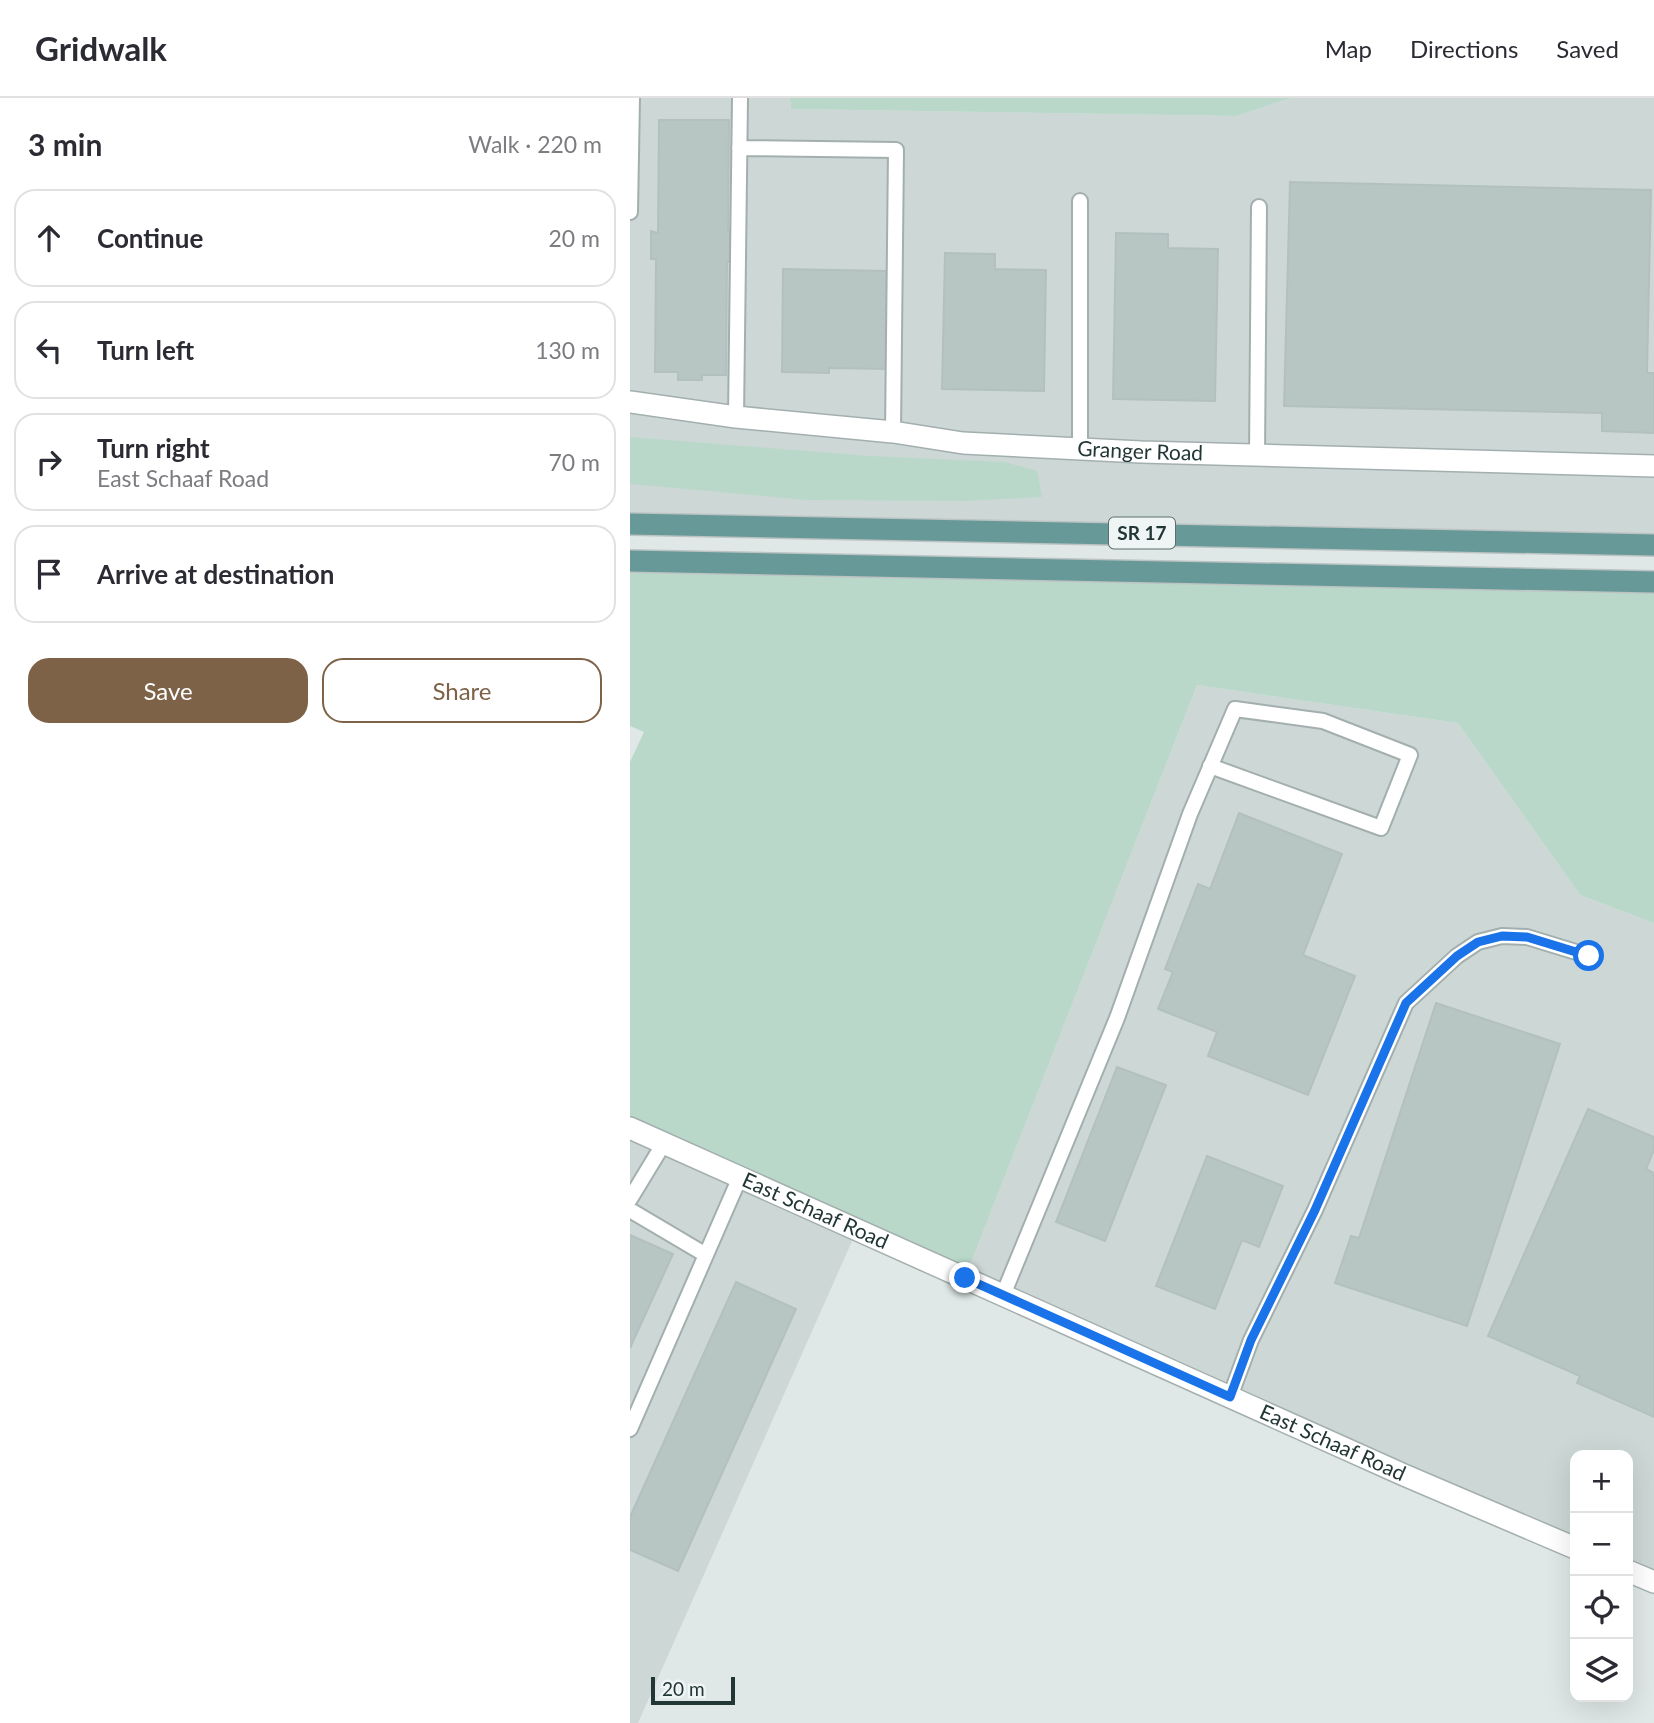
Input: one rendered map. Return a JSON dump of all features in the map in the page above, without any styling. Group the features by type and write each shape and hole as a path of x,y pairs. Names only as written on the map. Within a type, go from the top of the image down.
{"main road":[{"name":"SR 17","path":"630,524 1654,545"},
{"name":"SR 17","path":"630,563 1654,582"}],"street":[{"name":"Granger Road","path":"630,402 736,417 893,432 963,443 1257,456 1654,466"},
{"name":"East Schaaf Road","path":"630,1128 1230,1397 1570,1546"},
{"path":"1633,1573 1654,1582"}],"lane":[{"path":"630,212 632,98"},
{"path":"736,417 740,98"},
{"path":"739,148 896,149 893,432"},
{"path":"1080,201 1080,449"},
{"path":"1257,456 1259,207"},
{"path":"1003,1295 1117,1018 1190,814 1210,766 1235,709 1323,721 1410,755 1381,828 1210,766"},
{"path":"1230,1397 1251,1340 1315,1210 1406,1003 1457,956 1478,942 1502,936 1527,937 1589,956"},
{"path":"630,1199 663,1143"},
{"path":"630,1429 740,1177"},
{"path":"630,1210 706,1255"}],"shaded area":[{"path":"630,98 790,98 791,109 1237,116 1290,98 1654,98 1654,545 630,524"},
{"path":"1197,685 1458,723 1580,895 1654,923 1654,1582 1633,1573 1633,1450 1570,1450 1570,1546 965,1278"},
{"path":"630,1128 857,1230 638,1723 630,1723"}],"green space":[{"path":"790,98 1290,98 1237,116 791,109"},
{"path":"630,437 870,456 1005,462 1037,471 1042,497 966,501 807,500 630,484"},
{"path":"630,565 1654,582 1654,923 1580,895 1458,723 1197,685 965,1278 630,1128 630,762 644,732 630,726"}],"building":[{"path":"659,120 729,120 728,231 734,231 734,262 727,262 726,375 702,375 702,380 678,380 678,372 655,372 656,259 651,259 651,231 658,233"},
{"path":"1290,182 1651,190 1647,373 1654,373 1654,433 1602,431 1602,413 1284,406"},
{"path":"1116,233 1168,234 1168,248 1218,249 1215,401 1113,399"},
{"path":"945,253 995,254 995,269 1046,270 1044,391 942,389"},
{"path":"783,269 888,271 887,369 829,368 829,373 782,372"},
{"path":"1239,813 1342,854 1303,955 1355,976 1308,1095 1208,1056 1217,1032 1158,1009 1173,972 1165,969 1198,884 1210,889"},
{"path":"1436,1003 1560,1044 1467,1326 1335,1283 1351,1236 1359,1238"},
{"path":"1117,1067 1166,1085 1105,1241 1056,1222"},
{"path":"1588,1109 1654,1137 1654,1150 1646,1169 1654,1173 1654,1417 1577,1383 1580,1376 1488,1336"},
{"path":"1207,1156 1283,1186 1259,1247 1242,1240 1215,1309 1156,1286"},
{"path":"630,1235 673,1254 630,1348"},
{"path":"736,1282 796,1309 678,1571 630,1550 630,1517"}],"route":[{"path":"965,1278 1230,1397 1251,1340 1315,1210 1406,1003 1457,956 1478,942 1502,936 1527,937 1589,956"}]}
